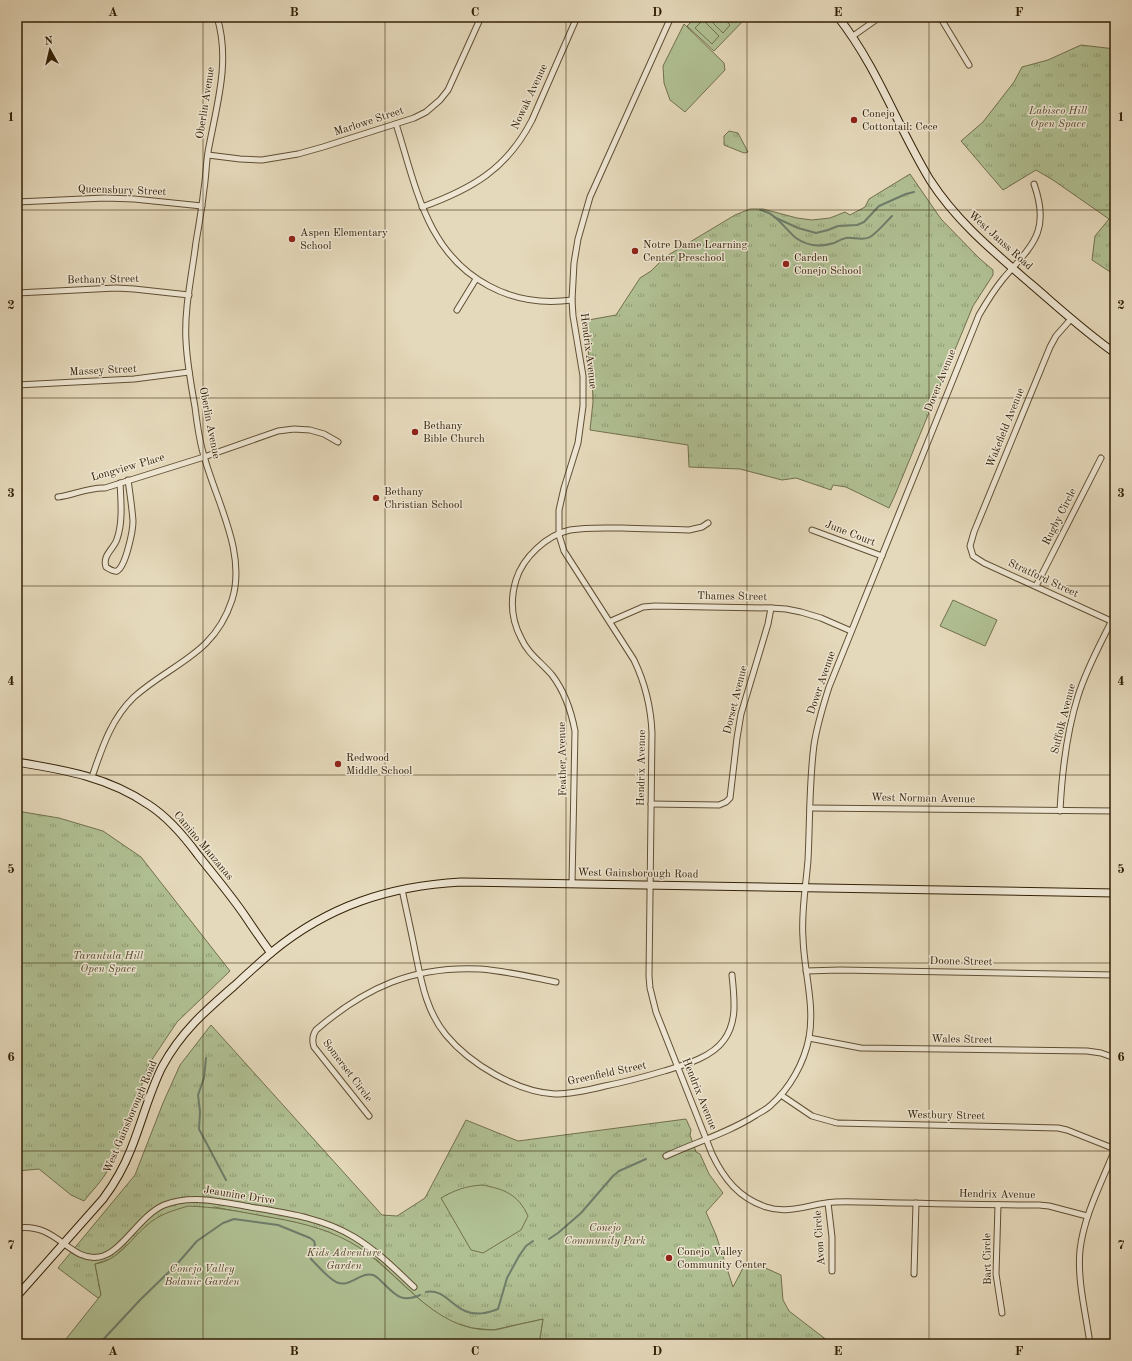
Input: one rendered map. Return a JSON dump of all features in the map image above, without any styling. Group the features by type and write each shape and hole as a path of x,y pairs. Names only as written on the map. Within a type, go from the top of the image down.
{"street":[{"name":"Oberlin Avenue","path":"92,777 106,738 122,711 134,698 194,654 210,640 220,627 232,599 236,570 234,553 231,538 204,457 189,372 186,328 208,155 222,77 222,34 217,17"},
{"name":"Marlowe Street","path":"208,155 262,160 278,158 322,147 396,124 426,112 444,95 455,76 481,17"},
{"name":"Nowak Avenue","path":"422,207 471,186 506,159 525,133 577,17"},
{"name":"Hendrix Avenue","path":"671,17 590,197 578,239 574,263 572,300 573,316 583,376 583,406 578,443 561,498 558,523 559,535 564,551 611,621 634,660 642,676 647,692 652,717 650,988 656,1012 706,1139 720,1170 737,1191 750,1201 768,1208 786,1210 802,1209 828,1203 1049,1206 1087,1216"},
{"name":"West Janss Road","path":"838,17 853,36 881,86 920,163 942,197 965,226 1071,319 1115,353"},
{"path":"853,36 880,17"},
{"path":"940,17 968,65"},
{"path":"396,124 422,207 433,231 445,249 460,265 476,279 497,290 528,300 546,302 572,300"},
{"name":"Dover Avenue","path":"666,1156 743,1124 770,1106 781,1095 794,1076 803,1058 809,1038 811,1006 803,939 812,773 818,724 829,687 851,631 979,315 992,294 1032,246 1040,226 1041,213 1038,195 1034,184"},
{"name":"Queensbury Street","path":"17,202 105,198 134,199 202,206"},
{"path":"456,310 476,279"},
{"name":"Bethany Street","path":"17,293 116,288 189,295"},
{"name":"Wakefield Avenue","path":"971,551 971,540 974,532 1050,347 1056,336 1071,319"},
{"name":"Massey Street","path":"17,385 134,379 189,372"},
{"name":"Longview Place","path":"58,497 70,496 96,488 105,488 204,457 278,431 294,429 310,430 324,434 338,442"},
{"name":"Rugby Circle","path":"1036,586 1101,458"},
{"path":"120,483 121,523 118,539 105,557 104,563 106,567 114,571 120,568 123,563 132,535 133,522 128,480"},
{"name":"Feather Avenue","path":"572,884 576,750 575,731 572,712 567,700 552,676 526,648 514,622 512,607 513,591 522,566 541,545 570,530 600,528 689,530 702,527 708,523"},
{"name":"June Court","path":"812,530 882,556"},
{"name":"Stratford Street","path":"971,551 973,556 984,564 1036,586 1111,621"},
{"name":"Thames Street","path":"611,621 643,607 655,606 771,608 802,612 821,618 851,631"},
{"name":"Dorset Avenue","path":"651,804 719,805 726,802 730,798 741,714 768,624 771,608"},
{"name":"Suffolk Avenue","path":"1060,811 1062,774 1070,727 1078,695 1115,614"},
{"name":"Camino Manzanas","path":"17,762 62,769 92,777 129,793 149,804 166,817 182,835 211,871 271,953"},
{"name":"West Norman Avenue","path":"810,808 1115,811"},
{"name":"West Gainsborough Road","path":"17,1296 63,1242 103,1199 114,1184 124,1167 161,1069 177,1042 198,1018 279,947 314,923 343,908 377,895 402,889 461,882 805,889 1115,893"},
{"name":"Greenfield Street","path":"402,889 422,987 434,1016 446,1035 481,1067 528,1088 548,1093 567,1094 645,1077 700,1058 724,1040 731,1027 734,1014 732,975"},
{"name":"Somerset Circle","path":"369,1116 314,1047 313,1043 313,1034 316,1030 350,1003 391,982 420,974 454,970 480,970 509,973 556,982"},
{"name":"Doone Street","path":"806,971 840,970 1115,975"},
{"name":"Wales Street","path":"809,1038 861,1048 1087,1051 1101,1053 1115,1058"},
{"name":"Westbury Street","path":"781,1095 812,1116 837,1123 1058,1128 1067,1130 1115,1149"},
{"path":"1090,1344 1080,1266 1080,1250 1087,1216 1115,1149"},
{"name":"Jeaunine Drive","path":"17,1228 43,1230 83,1256 91,1258 101,1257 110,1253 144,1218 164,1205 186,1200 210,1200 299,1216 332,1226 353,1236 379,1254 414,1287"},
{"name":"Avon Circle","path":"828,1203 832,1237 832,1271"},
{"path":"914,1274 916,1203"},
{"name":"Bart Circle","path":"998,1205 996,1274 1002,1313"}],"green space":[{"path":"696,17 747,17 714,51 687,26"},
{"path":"707,17 722,17 730,25 723,33"},
{"path":"703,20 719,36 712,44 695,28"},
{"path":"684,24 724,63 725,70 685,112 670,100 664,83 663,66"},
{"name":"Labisco Hill Open Space","path":"1081,45 1115,49 1115,275 1092,260 1095,236 1109,219 1036,170 1003,190 961,141 983,122 1014,82 1022,67 1048,60"},
{"path":"729,131 738,133 748,152 744,153 724,145 724,136"},
{"name":"Carden Conejo School","path":"910,174 941,219 979,258 993,270 993,275 973,306 889,508 846,487 833,485 831,490 796,478 782,480 740,469 689,467 688,445 590,430 593,402 592,374 583,321 616,315 640,278 651,271 665,257 735,215 750,209 763,209 797,218 812,220 830,218 845,212 850,215 865,207 869,199"},
{"path":"953,600 997,620 985,646 940,626"},
{"name":"Tarantula Hill Open Space","path":"17,811 59,818 103,831 141,857 230,971 177,1022 149,1064 135,1106 112,1162 103,1178 84,1201 71,1195 39,1169 17,1171"},
{"name":"Conejo Community Park","path":"211,1025 382,1215 397,1216 425,1198 466,1120 518,1141 686,1119 691,1130 690,1135 696,1152 700,1154 709,1174 723,1193 706,1212 716,1235 733,1287 743,1268 761,1266 781,1275 783,1300 789,1311 832,1344 539,1344 543,1319 493,1330 472,1328 451,1322 440,1316 420,1300 377,1260 329,1232 294,1222 214,1207 128,1244 113,1258 95,1264 101,1295 98,1298 58,1268 135,1175 163,1103 180,1065"},
{"path":"482,1185 497,1188 510,1194 520,1202 528,1216 521,1230 483,1253 471,1250 441,1198 461,1189"},
{"name":"Conejo Valley Botanic Garden","path":"188,1206 207,1207 297,1222 329,1232 350,1242 367,1253 433,1310 451,1321 471,1328 493,1330 543,1319 539,1344 62,1344 101,1295 95,1264 103,1262 117,1254 146,1226 156,1219 166,1213"}],"waterway":[{"path":"774,217 798,228 816,233 838,226 857,225 864,222 879,206 914,192"},
{"path":"760,210 765,211 775,217 800,241 819,245 834,243 846,238 861,239 870,237 876,233 892,216"},
{"path":"206,1058 204,1078 198,1095 200,1112 199,1129 226,1180"},
{"path":"549,1239 581,1213 619,1171 646,1159"},
{"path":"99,1344 140,1300 177,1264 197,1241 223,1223 234,1219 278,1225 310,1238 314,1241 315,1245 310,1255 311,1259 336,1282 341,1284 346,1283 368,1274 373,1275 402,1298 420,1295"},
{"path":"426,1292 432,1291 442,1295 460,1309 469,1313 490,1312 498,1309 507,1278 526,1246 533,1241"}],"place":[{"name":"Conejo Cottontail: Cece","path":"854,120"},
{"name":"Aspen Elementary School","path":"292,239"},
{"name":"Notre Dame Learning Center Preschool","path":"635,251"},
{"name":"Carden Conejo School","path":"786,264"},
{"name":"Bethany Bible Church","path":"415,432"},
{"name":"Bethany Christian School","path":"376,498"},
{"name":"Redwood Middle School","path":"338,764"},
{"name":"Conejo Valley Community Center","path":"669,1258"}],"park label":[{"name":"Kids Adventure Garden","path":"344,1259"}]}
